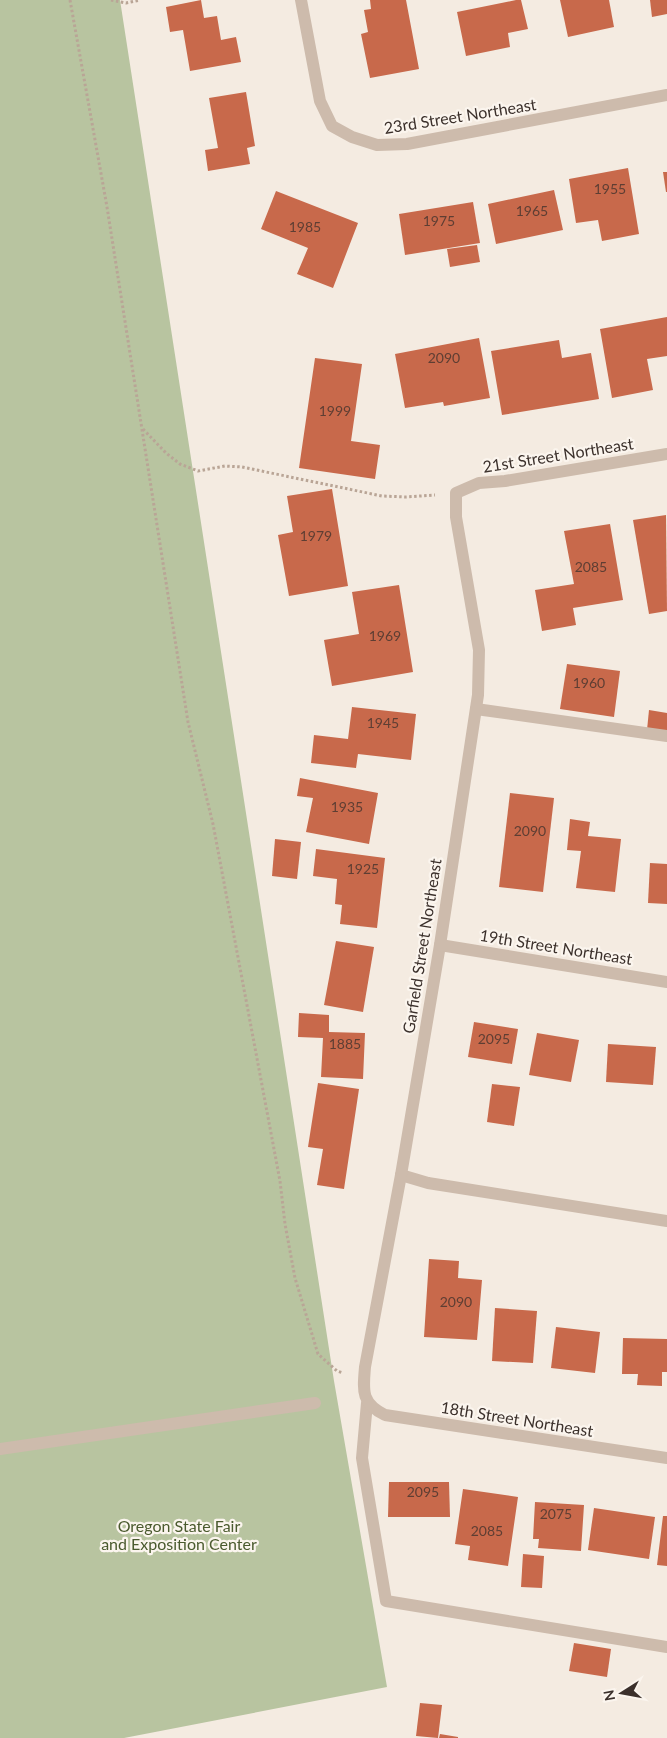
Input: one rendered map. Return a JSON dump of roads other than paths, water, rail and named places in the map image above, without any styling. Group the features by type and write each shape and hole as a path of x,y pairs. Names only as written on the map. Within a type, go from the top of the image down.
{"street":[{"name":"23rd Street Northeast","path":"300,0 320,101 332,126 352,137 377,146 407,144 667,95"},
{"name":"21st Street Northeast","path":"456,493 479,483 667,454"},
{"name":"Garfield Street Northeast","path":"456,493 456,517 479,650 478,695 440,945 363,1390 367,1403 362,1458 386,1601 667,1647"},
{"path":"476,709 667,736"},
{"name":"19th Street Northeast","path":"440,945 667,982"},
{"path":"401,1175 428,1183 667,1221"},
{"path":"0,1449 315,1403"},
{"name":"18th Street Northeast","path":"367,1403 385,1415 667,1458"}],"park label":[{"name":"Oregon State Fair and Exposition Center","path":"179,1535"}]}
